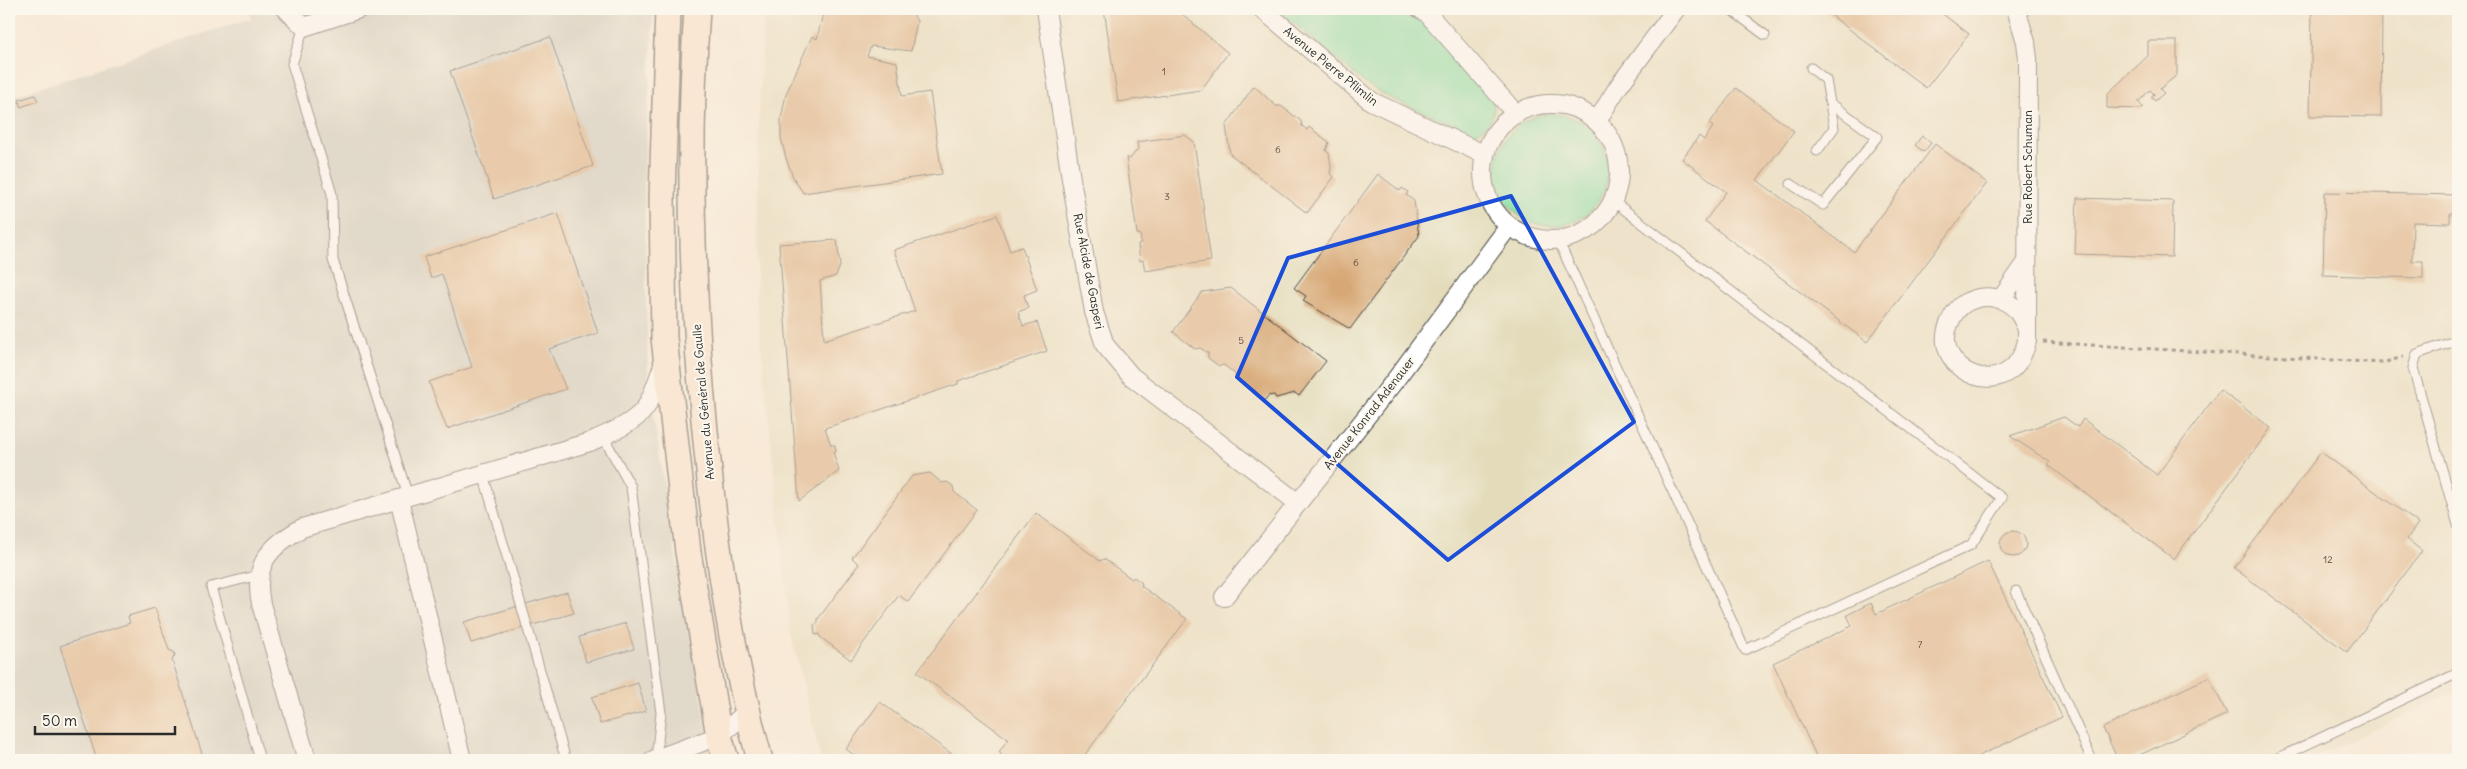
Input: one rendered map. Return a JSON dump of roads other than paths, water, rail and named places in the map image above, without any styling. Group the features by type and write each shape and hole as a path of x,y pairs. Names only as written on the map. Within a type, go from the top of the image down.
{"main road":[{"path":"668,9 662,198 666,357 688,552 719,736 726,760"},
{"name":"Avenue du Général de Gaulle","path":"697,9 692,197 698,371 717,550 747,712 760,760"}],"street":[{"path":"286,9 304,27 359,9"},
{"name":"Rue Alcide de Gasperi","path":"1046,9 1072,188 1094,312 1105,345 1131,376 1298,503"},
{"name":"Avenue Pierre Pflimlin","path":"1262,9 1371,101 1485,155"},
{"path":"1420,9 1426,12 1516,114"},
{"path":"1597,121 1618,87 1676,9"},
{"name":"Rue Robert Schuman","path":"2001,299 1987,297 1974,299 1962,305 1953,315 1947,327 1946,340 1950,354 1957,365 1968,373 1981,378 1994,377 2006,373 2017,365 2024,354 2027,334 2028,59 2026,42 2016,9"},
{"path":"1558,104 1578,109 1597,121 1611,138 1618,158 1619,180 1613,202 1600,220 1581,234 1558,240 1541,240 1509,226 1496,211 1487,194 1483,175 1485,155 1492,139 1502,125 1516,114 1536,105 1558,104"},
{"name":"Avenue Konrad Adenauer","path":"1224,598 1396,379 1509,226"},
{"path":"2027,262 2001,299 2021,315 2027,334"},
{"path":"303,759 261,604 258,575 265,558 282,540 302,528 604,436 630,422 646,407 666,357"},
{"path":"404,498 462,760"},
{"path":"657,760 719,736 747,712"}],"lane":[{"path":"1730,9 1765,35"},
{"path":"304,27 292,64 332,194 333,260 404,498"},
{"path":"1811,68 1826,80 1834,128 1817,151"},
{"path":"1792,184 1823,205 1877,137 1830,103"},
{"path":"1558,240 1745,650 1971,545 2002,498 1613,202"},
{"path":"2458,340 2416,354 2413,368 2458,525"},
{"path":"604,436 631,487 661,714 657,760"},
{"path":"483,474 566,760"},
{"path":"258,575 211,587 260,760"},
{"path":"2016,591 2092,760"},
{"path":"2274,760 2454,675 2458,669"}]}
